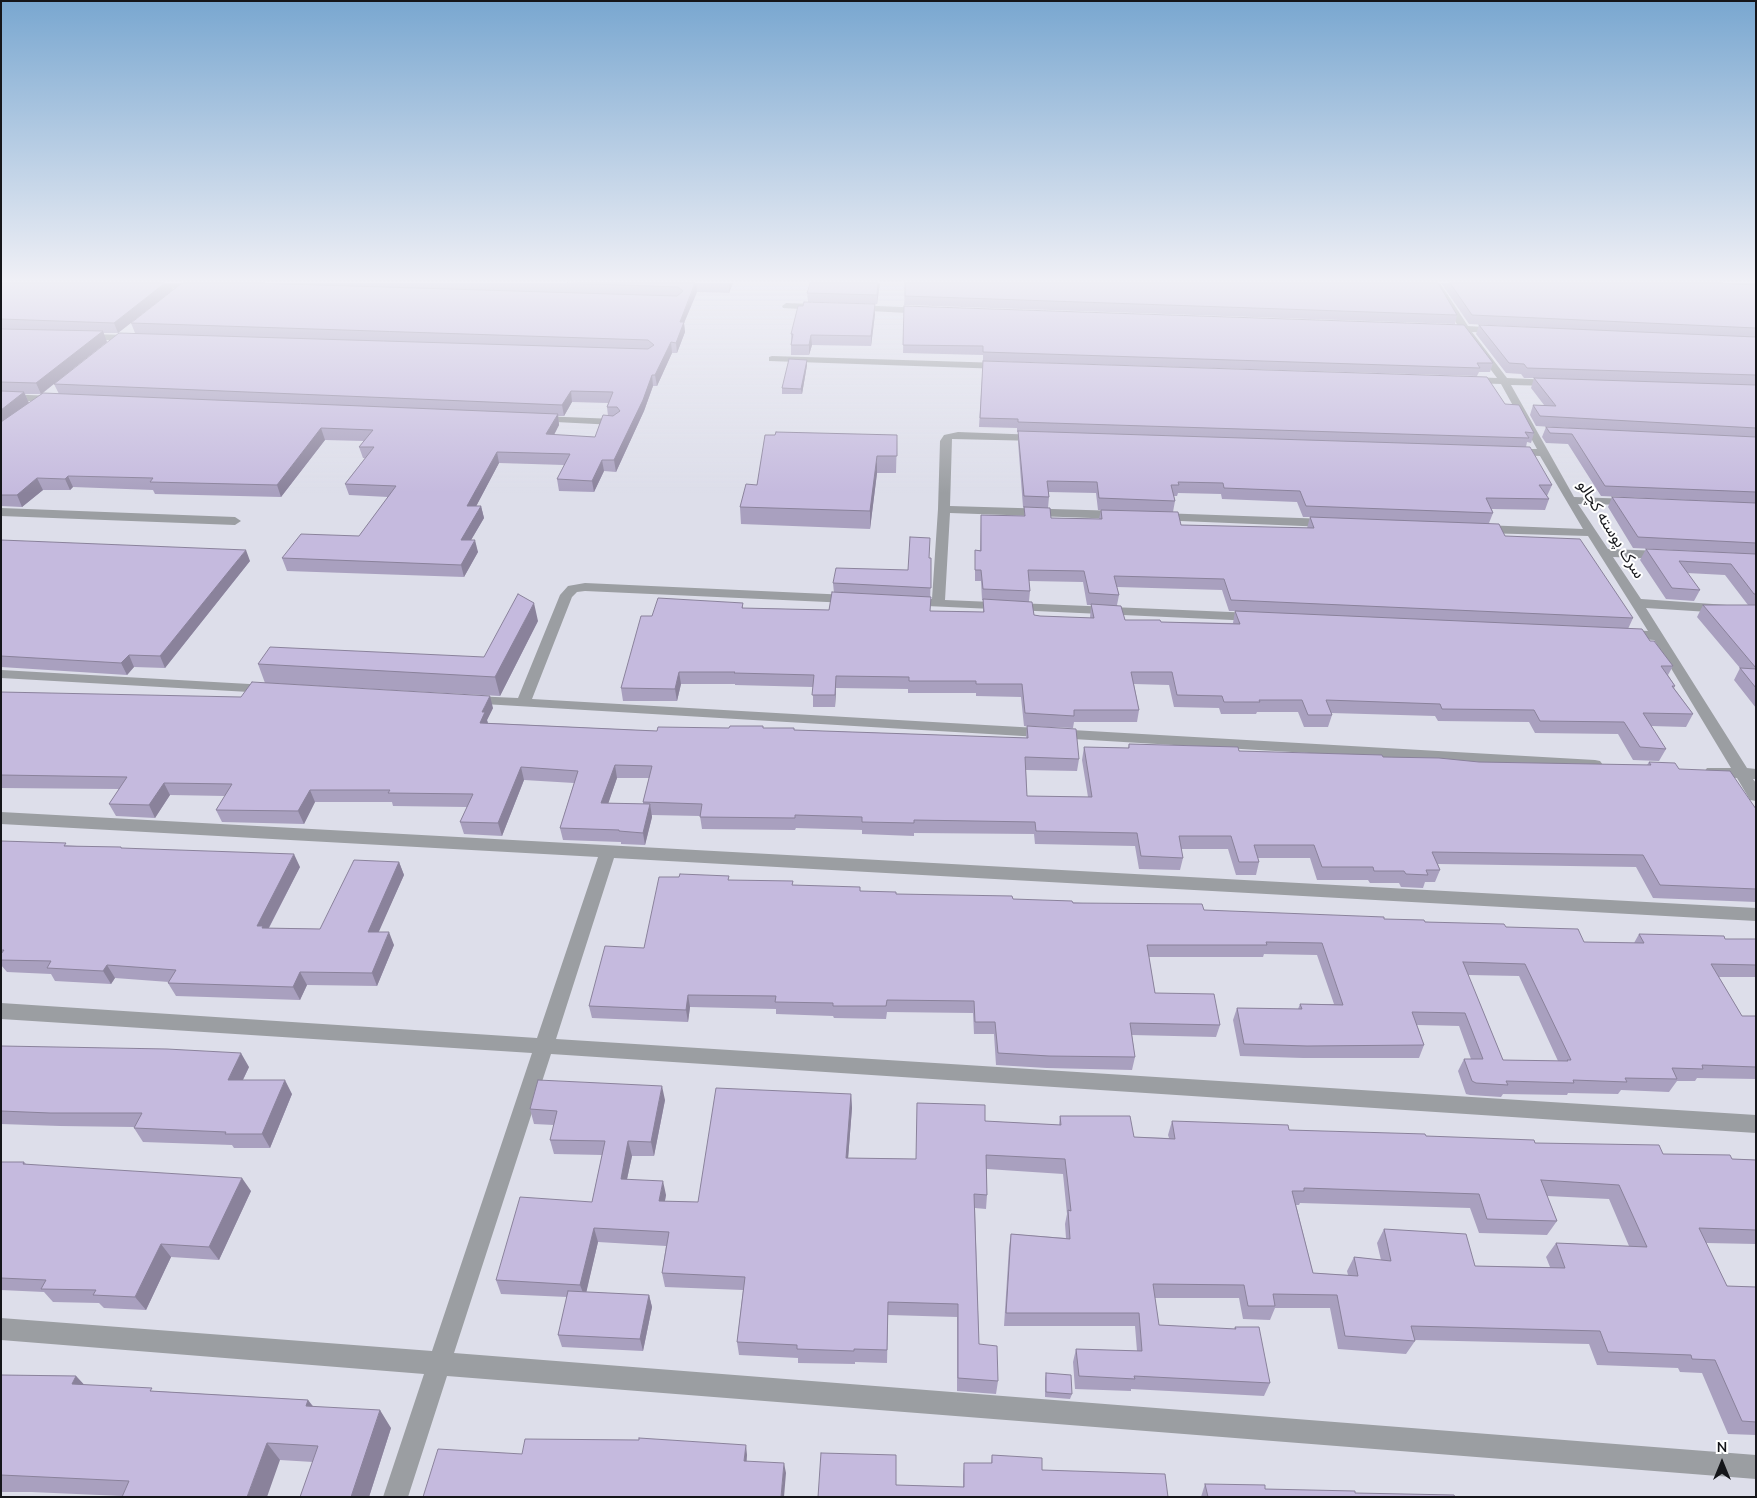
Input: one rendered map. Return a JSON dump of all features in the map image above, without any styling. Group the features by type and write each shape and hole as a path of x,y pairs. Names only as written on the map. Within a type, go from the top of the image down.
{"street":[{"name":"سرک پوسته کچالو","path":"1483,353 1504,381 1536,431 1543,453 1590,533 1749,774 1756,796"},
{"path":"772,359 1009,367"},
{"path":"1455,380 1562,383"},
{"path":"31,410 61,387"},
{"path":"1,397 66,400"},
{"path":"525,418 615,422"},
{"path":"938,603 944,509 945,441 948,437 958,435 1048,438"},
{"path":"1503,452 1543,453"},
{"path":"1570,500 1638,502"},
{"path":"944,509 1342,524"},
{"path":"1,512 235,521"},
{"path":"1471,529 1590,533"},
{"path":"1604,553 1673,555"},
{"path":"523,703 566,595 573,589 585,587 859,600"},
{"path":"898,601 1263,618"},
{"path":"1637,604 1756,611"},
{"path":"1618,634 1658,636"},
{"path":"1,674 277,689"},
{"path":"454,699 1613,766"},
{"path":"1702,771 1749,774"},
{"path":"1,818 1756,915"},
{"path":"395,1497 608,852"},
{"path":"1,1011 1756,1124"},
{"path":"1,1329 440,1362 1756,1467"}],"building":[{"path":"1,353 75,353 36,383 1,382"},
{"path":"94,353 666,353 655,375 652,375 643,400 614,460 602,460 592,481 557,479 570,454 497,452 467,506 481,506 461,540 475,540 461,565 282,558 301,534 359,536 396,486 345,484 374,447 359,447 373,430 321,428 277,485 150,482 153,478 68,476 65,479 37,478 17,495 1,495 1,422 43,393 558,414 546,434 595,437 603,415 613,416 620,411 617,407 607,407 613,392 571,391 562,405 54,384"},
{"path":"1011,353 1485,353 1493,363 1477,363 1480,368"},
{"path":"1501,353 1756,353 1756,375 1527,368 1524,364 1509,363"},
{"path":"789,359 807,360 801,389 782,388"},
{"path":"983,361 1487,377 1505,404 1519,405 1534,433 1525,432 1529,438 1018,422 1018,419 980,418"},
{"path":"1534,378 1756,385 1756,428 1540,416 1533,405 1556,406"},
{"path":"1,391 24,392 1,410"},
{"path":"1546,427 1756,437 1756,492 1605,486 1572,434 1550,433"},
{"path":"1018,431 1530,447 1552,485 1539,485 1549,499 1486,498 1493,513 1306,506 1300,491 1224,488 1223,483 1178,482 1179,485 1171,485 1175,501 1099,498 1097,482 1047,481 1049,497 1024,496"},
{"path":"776,432 897,435 897,456 877,456 870,511 740,507 746,484 757,485 765,435 775,435"},
{"path":"1612,497 1756,503 1756,543 1638,537"},
{"path":"1024,507 1050,508 1051,518 1102,519 1101,510 1178,512 1181,525 1314,528 1310,517 1499,524 1505,536 1580,539 1633,618 1231,600 1224,579 1114,576 1119,595 1089,593 1084,571 1028,570 1030,591 983,589 981,570 975,570 975,550 981,551 981,515 1025,516"},
{"path":"910,537 930,538 931,588 833,583 836,568 908,570"},
{"path":"1,540 246,550 160,656 129,655 121,663 1,656"},
{"path":"1646,549 1756,554 1756,594 1754,594 1731,564 1679,561 1700,590 1672,588"},
{"path":"832,592 931,597 930,611 984,612 983,599 1032,602 1034,615 1094,618 1091,604 1121,606 1125,620 1160,620 1161,622 1240,624 1235,611 1642,629 1650,641 1654,641 1673,666 1661,666 1675,686 1672,686 1693,714 1643,713 1666,749 1640,747 1624,722 1540,721 1534,710 1442,709 1440,704 1326,700 1332,715 1308,715 1302,700 1224,702 1222,696 1177,695 1172,672 1131,672 1139,710 1074,710 1074,716 1025,713 1022,684 976,684 976,681 909,681 909,677 836,676 835,695 812,695 814,675 679,672 675,689 621,688 641,616 652,616 658,598 743,603 742,608 829,610"},
{"path":"518,594 534,603 495,677 258,664 270,647 484,657"},
{"path":"1703,605 1756,605 1756,668"},
{"path":"1740,668 1756,669 1756,688"},
{"path":"252,682 490,696 482,712 485,712 480,723 657,731 658,727 729,728 730,726 763,726 763,728 794,728 794,730 1028,738 1027,726 1076,729 1079,759 1025,757 1027,796 1092,797 1084,747 1129,748 1129,744 1238,747 1239,751 1382,755 1383,757 1439,758 1479,762 1651,765 1649,762 1675,763 1679,769 1730,771 1756,809 1756,889 1660,885 1643,855 1432,852 1440,870 1426,870 1428,875 1406,874 1404,871 1374,871 1373,867 1322,867 1314,845 1254,845 1259,862 1239,862 1231,836 1179,836 1183,858 1141,856 1137,833 1036,831 1035,822 914,820 914,823 862,822 862,817 795,815 795,818 700,817 702,804 643,802 652,766 615,765 601,803 650,804 643,833 619,830 560,828 578,771 521,767 498,823 460,822 473,794 388,793 390,790 310,790 298,811 216,810 232,784 164,783 149,805 109,804 127,777 1,775 1,692 241,697"},
{"path":"1,841 66,843 64,846 294,854 257,926 263,926 262,928 320,929 354,860 399,862 368,932 389,932 372,973 300,972 293,987 168,983 176,970 107,965 103,971 47,968 51,961 1,960 1,954 4,950 1,950"},
{"path":"680,874 729,876 728,880 793,881 792,885 860,887 860,891 896,892 896,894 1012,896 1013,899 1072,901 1073,903 1202,904 1204,910 1384,917 1384,919 1424,920 1425,922 1504,924 1506,927 1578,929 1584,942 1644,943 1639,934 1724,936 1725,939 1756,939 1756,965 1711,964 1742,1016 1756,1016 1756,1067 1702,1065 1703,1069 1672,1068 1677,1079 1625,1078 1627,1082 1573,1080 1574,1083 1506,1081 1508,1085 1476,1083 1472,1081 1464,1059 1483,1059 1465,1013 1412,1012 1424,1045 1307,1046 1244,1044 1237,1008 1302,1009 1300,1004 1343,1005 1322,943 1266,942 1267,945 1147,945 1155,993 1214,994 1220,1025 1130,1023 1135,1057 1049,1056 998,1053 995,1022 975,1022 974,1001 887,1000 886,1006 833,1006 833,1003 775,1002 776,996 688,995 686,1010 589,1006 605,946 644,948 659,877 679,877","holes":["1463,962 1525,964 1571,1060 1503,1060"]},
{"path":"1,1046 167,1049 241,1053 228,1080 285,1080 262,1134 225,1134 226,1132 134,1128 142,1113 1,1111"},
{"path":"538,1080 662,1086 651,1142 628,1141 621,1179 663,1181 659,1201 698,1202 716,1088 851,1094 846,1158 916,1159 917,1103 985,1105 985,1121 1061,1125 1060,1116 1130,1116 1134,1137 1175,1139 1172,1121 1288,1125 1289,1130 1425,1134 1426,1136 1534,1140 1535,1143 1659,1145 1663,1154 1730,1155 1732,1159 1756,1160 1756,1230 1699,1228 1727,1286 1756,1287 1756,1422 1742,1421 1715,1360 1692,1359 1691,1355 1608,1352 1600,1331 1411,1326 1415,1341 1345,1336 1337,1295 1273,1294 1275,1306 1248,1306 1244,1285 1153,1284 1159,1325 1236,1329 1235,1327 1259,1327 1270,1383 1134,1376 1135,1379 1079,1376 1076,1349 1142,1351 1139,1313 1006,1313 1011,1234 1070,1239 1068,1210 1071,1211 1065,1159 986,1155 987,1195 974,1194 979,1344 997,1346 998,1381 958,1378 958,1304 888,1302 887,1350 797,1349 797,1345 737,1342 745,1277 662,1273 669,1232 594,1228 580,1285 496,1280 520,1197 592,1202 605,1141 550,1140 557,1111 530,1109","holes":["1541,1180 1619,1185 1647,1247 1556,1243 1565,1268 1475,1266 1466,1234 1384,1229 1391,1261 1354,1257 1358,1276 1313,1273 1292,1191 1304,1191 1304,1188 1479,1194 1487,1219 1557,1221"]},
{"path":"1,1162 24,1162 23,1164 242,1178 209,1247 161,1244 135,1297 93,1295 96,1290 41,1289 46,1280 1,1278"},
{"path":"568,1291 649,1295 640,1339 558,1335"},
{"path":"1046,1373 1071,1375 1072,1394 1046,1392"},
{"path":"1,1375 76,1376 72,1384 152,1388 150,1391 308,1400 306,1406 380,1410 351,1497 300,1497 318,1446 267,1443 247,1497 122,1497 129,1481 1,1475"},
{"path":"639,1438 746,1445 744,1461 784,1463 781,1497 423,1497 438,1449 522,1454 525,1439 639,1440"},
{"path":"821,1453 896,1455 896,1485 964,1487 964,1463 992,1463 992,1455 1042,1458 1042,1470 1165,1474 1168,1497 818,1497"},
{"path":"1205,1484 1265,1485 1265,1489 1454,1495 1455,1497 1208,1497"}]}
